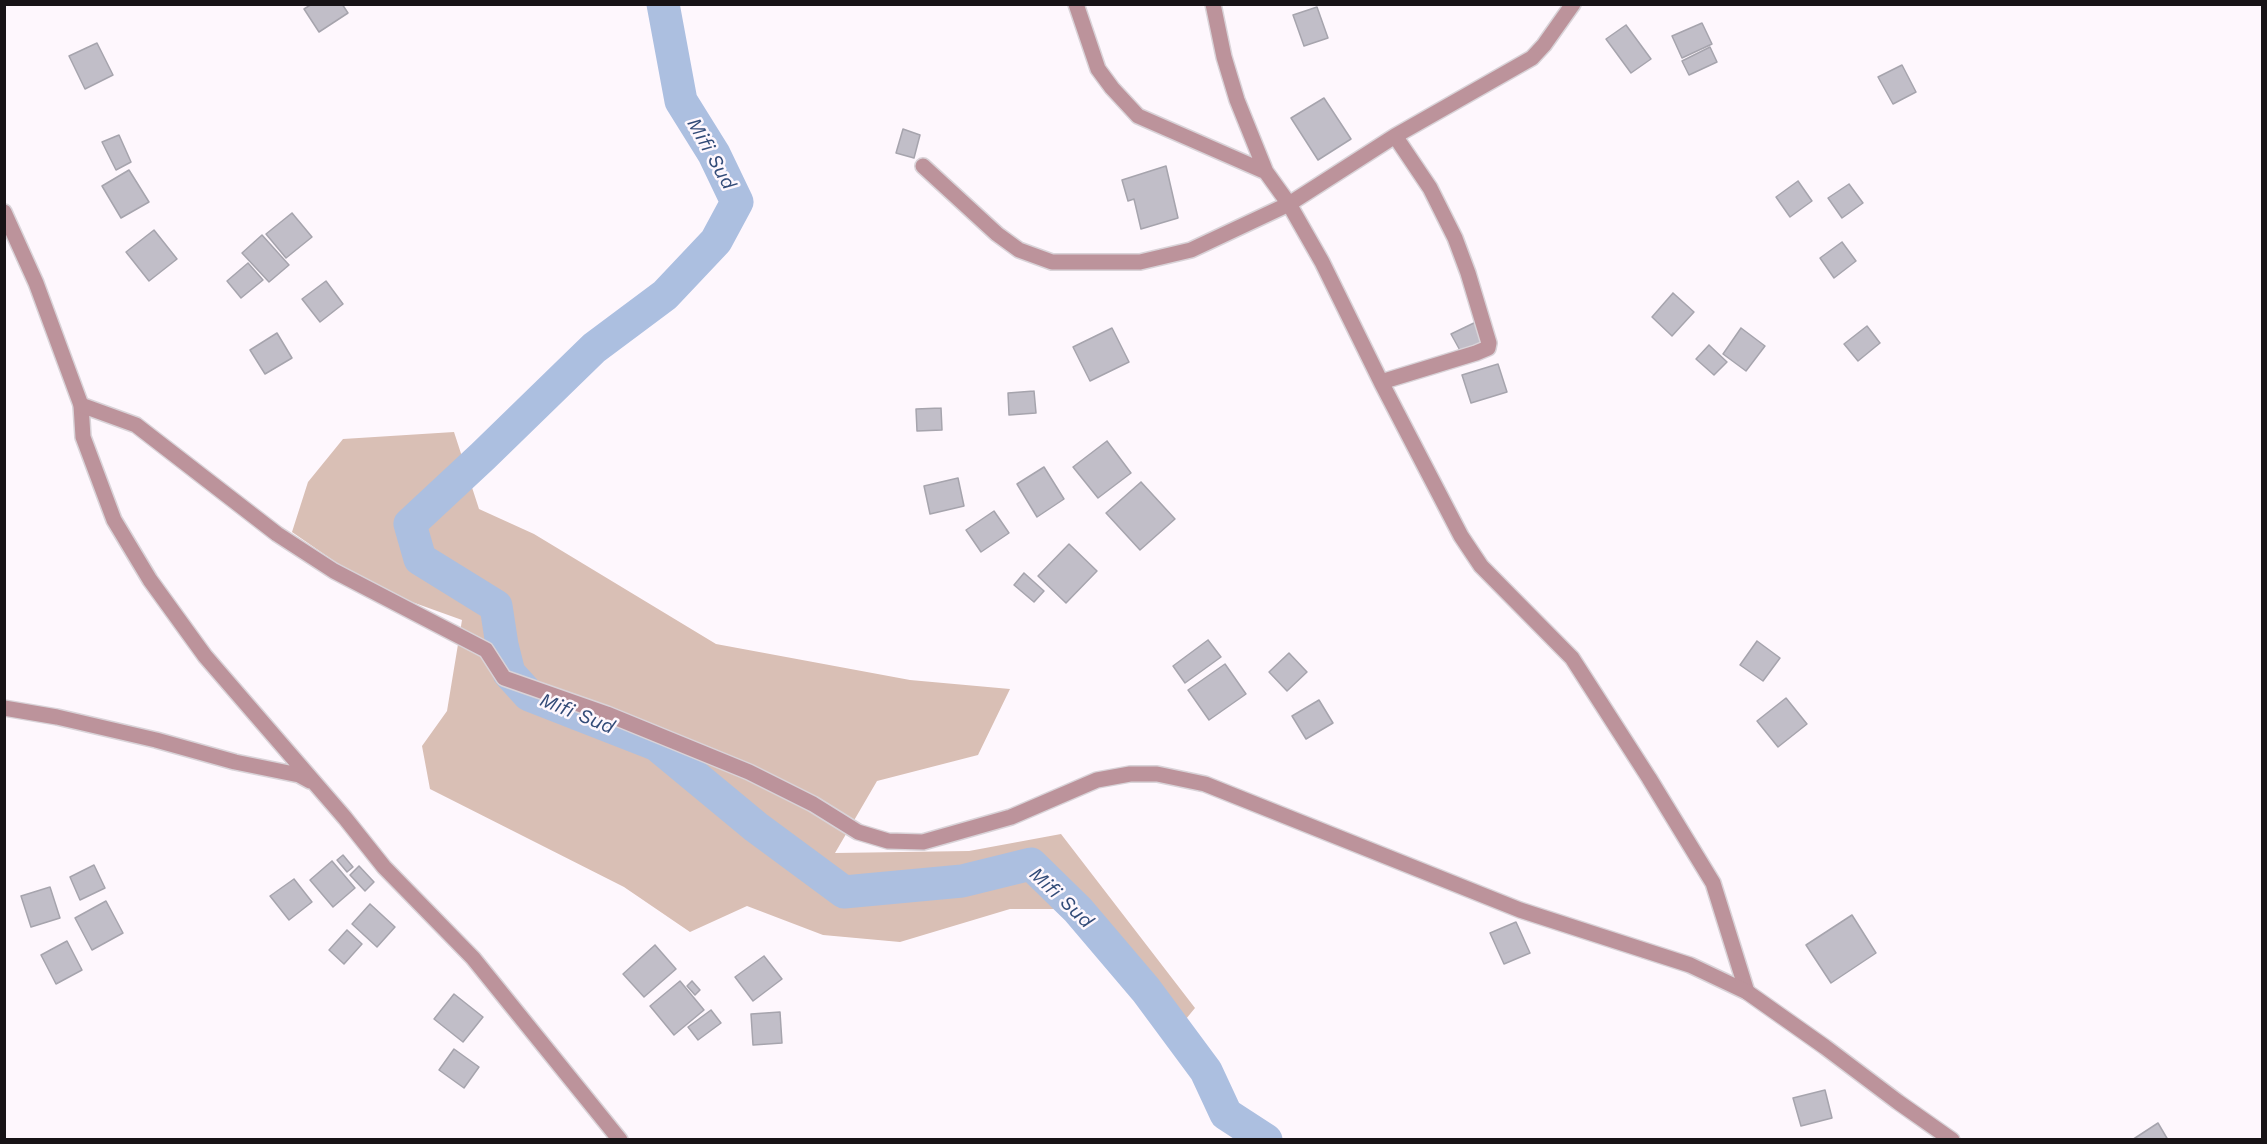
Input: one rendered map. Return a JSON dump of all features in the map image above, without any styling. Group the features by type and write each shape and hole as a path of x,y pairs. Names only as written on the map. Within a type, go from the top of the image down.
{"street":[{"path":"1076,4 1098,69 1138,116 1266,172"},
{"path":"1213,4 1224,57 1237,100 1266,172 1289,204 1322,262 1461,536 1481,566 1572,658 1649,778 1713,883 1747,992"},
{"path":"923,166 997,234 1020,250 1052,262 1140,262 1191,250 1289,204 1395,136 1532,57 1544,45 1573,4"},
{"path":"1381,382 1476,353 1488,348 1489,343 1455,238 1430,188 1395,136"},
{"path":"4,212 36,283 81,405 83,437 114,519 150,580 205,656 384,867 473,958 620,1140"},
{"path":"81,405 136,425 277,534 333,572 486,650 504,678 607,714 749,772 813,804 858,832 888,841 923,842 1011,817 1097,780 1130,774 1157,774 1205,784 1520,910 1690,965 1747,992 1952,1140"},
{"path":"4,708 57,717 235,762 299,775 316,785"}],"shaded area":[{"path":"454,432 479,509 534,534 716,644 910,680 1010,689 978,755 877,781 835,853 969,851 1061,834 1195,1008 1167,1042 1065,909 1010,909 900,942 823,935 747,906 690,932 624,887 430,789 422,746 447,711 462,620 373,588 292,532 308,482 343,439"}],"building":[{"path":"312,4 342,4 348,13 319,32 304,9"},
{"path":"1317,7 1328,38 1304,46 1293,15"},
{"path":"1702,23 1712,44 1682,58 1672,36"},
{"path":"1626,25 1651,59 1631,73 1606,39"},
{"path":"97,43 113,75 85,89 69,56"},
{"path":"1710,47 1717,62 1689,75 1682,61"},
{"path":"1902,65 1916,92 1893,104 1878,77"},
{"path":"1324,98 1351,139 1318,160 1291,118"},
{"path":"903,129 920,135 914,158 896,153"},
{"path":"119,135 131,162 116,170 102,142"},
{"path":"1166,166 1178,218 1141,229 1134,199 1128,201 1122,180"},
{"path":"129,170 149,202 121,218 102,186"},
{"path":"1798,181 1812,201 1790,217 1776,197"},
{"path":"1849,184 1863,203 1842,218 1828,198"},
{"path":"292,213 312,237 286,258 266,234"},
{"path":"154,230 177,259 149,281 126,252"},
{"path":"262,235 289,265 269,282 242,253"},
{"path":"1842,242 1856,261 1834,278 1820,258"},
{"path":"248,263 263,280 241,298 227,281"},
{"path":"326,281 343,304 320,322 302,299"},
{"path":"1673,293 1694,312 1672,336 1652,317"},
{"path":"1476,322 1486,342 1462,354 1451,334"},
{"path":"1867,326 1880,343 1858,361 1844,344"},
{"path":"1112,328 1129,362 1090,381 1073,347"},
{"path":"1741,328 1765,346 1746,371 1723,354"},
{"path":"277,333 292,358 265,374 250,350"},
{"path":"1709,345 1727,362 1714,375 1696,359"},
{"path":"1498,364 1507,392 1471,403 1462,375"},
{"path":"1034,391 1036,413 1009,415 1008,393"},
{"path":"941,408 942,430 917,431 916,409"},
{"path":"1107,441 1131,473 1098,498 1073,467"},
{"path":"1044,467 1064,499 1037,517 1017,484"},
{"path":"958,478 964,506 930,514 924,486"},
{"path":"1141,482 1175,519 1140,550 1106,513"},
{"path":"994,511 1009,533 981,552 966,530"},
{"path":"1069,544 1097,571 1066,603 1038,576"},
{"path":"1024,573 1044,591 1034,602 1014,585"},
{"path":"1208,640 1221,657 1185,683 1173,666"},
{"path":"1757,641 1780,658 1763,681 1740,665"},
{"path":"1289,653 1307,672 1287,691 1269,672"},
{"path":"1225,664 1246,694 1209,720 1188,690"},
{"path":"1786,698 1807,724 1778,747 1757,721"},
{"path":"1319,700 1333,723 1306,739 1292,716"},
{"path":"343,855 353,867 347,872 337,860"},
{"path":"332,861 355,888 333,907 310,880"},
{"path":"94,865 105,888 80,900 70,877"},
{"path":"359,866 374,882 365,891 350,875"},
{"path":"294,879 312,902 289,920 270,896"},
{"path":"50,887 60,918 31,927 21,896"},
{"path":"106,901 123,933 92,950 75,918"},
{"path":"370,904 395,927 377,947 352,924"},
{"path":"1852,915 1876,953 1831,983 1806,945"},
{"path":"1516,922 1530,953 1504,964 1490,933"},
{"path":"347,930 362,944 344,964 329,950"},
{"path":"67,941 82,970 56,984 41,955"},
{"path":"655,945 676,969 644,997 623,974"},
{"path":"764,956 782,979 753,1001 735,977"},
{"path":"680,981 704,1010 674,1035 650,1006"},
{"path":"692,981 700,990 695,995 687,986"},
{"path":"454,994 483,1017 463,1042 434,1019"},
{"path":"711,1010 721,1023 698,1040 688,1027"},
{"path":"780,1012 782,1043 753,1045 751,1014"},
{"path":"454,1049 479,1067 464,1088 439,1070"},
{"path":"1825,1090 1832,1118 1801,1126 1793,1098"},
{"path":"2158,1123 2168,1140 2132,1140"}],"waterway":[{"name":"Mifi Sud","path":"663,4 681,101 714,154 737,202 716,241 665,295 594,348 410,524 420,559 496,606 509,673 529,695 657,745 756,827 844,892 962,881 1031,864 1078,910 1146,990 1206,1071 1226,1114 1266,1140"}]}
